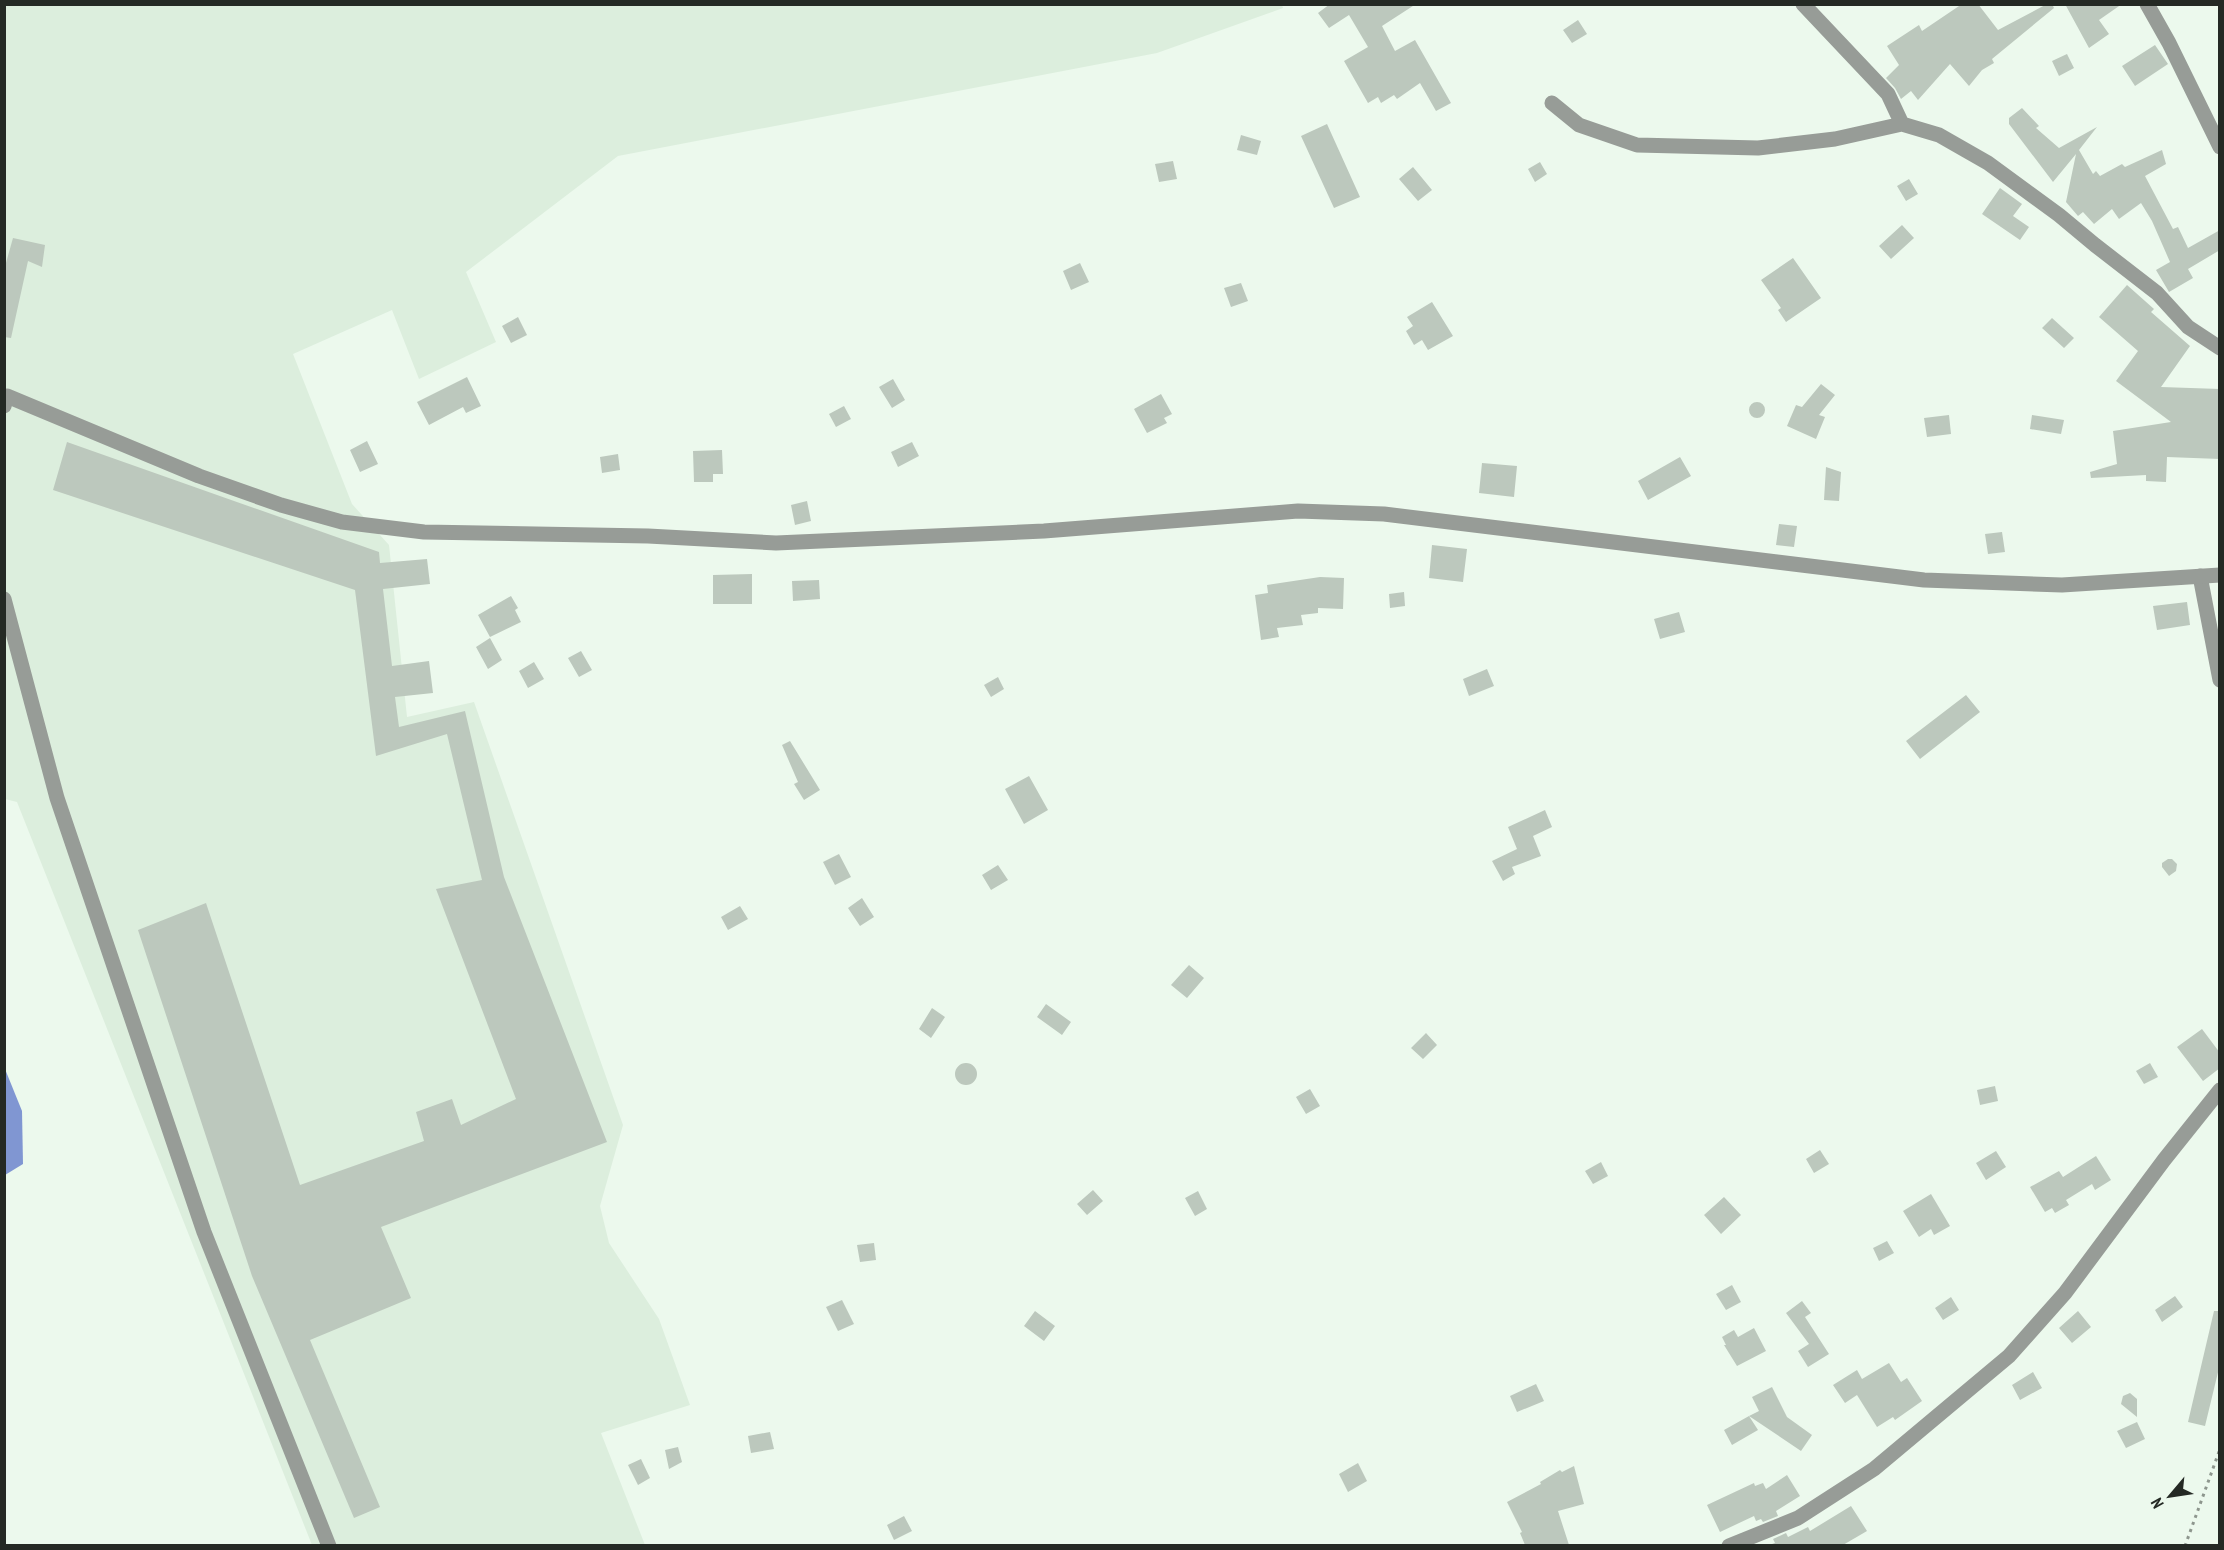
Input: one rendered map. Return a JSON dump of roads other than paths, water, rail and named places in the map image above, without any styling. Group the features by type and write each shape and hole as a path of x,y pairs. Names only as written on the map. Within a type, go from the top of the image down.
{"street":[{"path":"1803,4 1888,94 1902,124"},
{"path":"2147,4 2169,43 2220,147"},
{"path":"1552,103 1579,125 1637,145 1758,148 1835,139 1902,124 1939,135 1988,163 2059,214 2095,245 2157,292 2188,327 2220,348"},
{"path":"6,399 199,476 281,505 342,522 424,532 648,536 776,543 1044,531 1298,511 1384,514 1924,580 2062,585 2220,575"},
{"path":"2199,576 2220,680"},
{"path":"4,599 57,798 204,1232 329,1545"},
{"path":"1729,1545 1798,1518 1874,1469 2009,1356 2065,1293 2164,1160 2220,1090"}],"water":[{"path":"5,1069 22,1111 23,1164 5,1175"}]}
